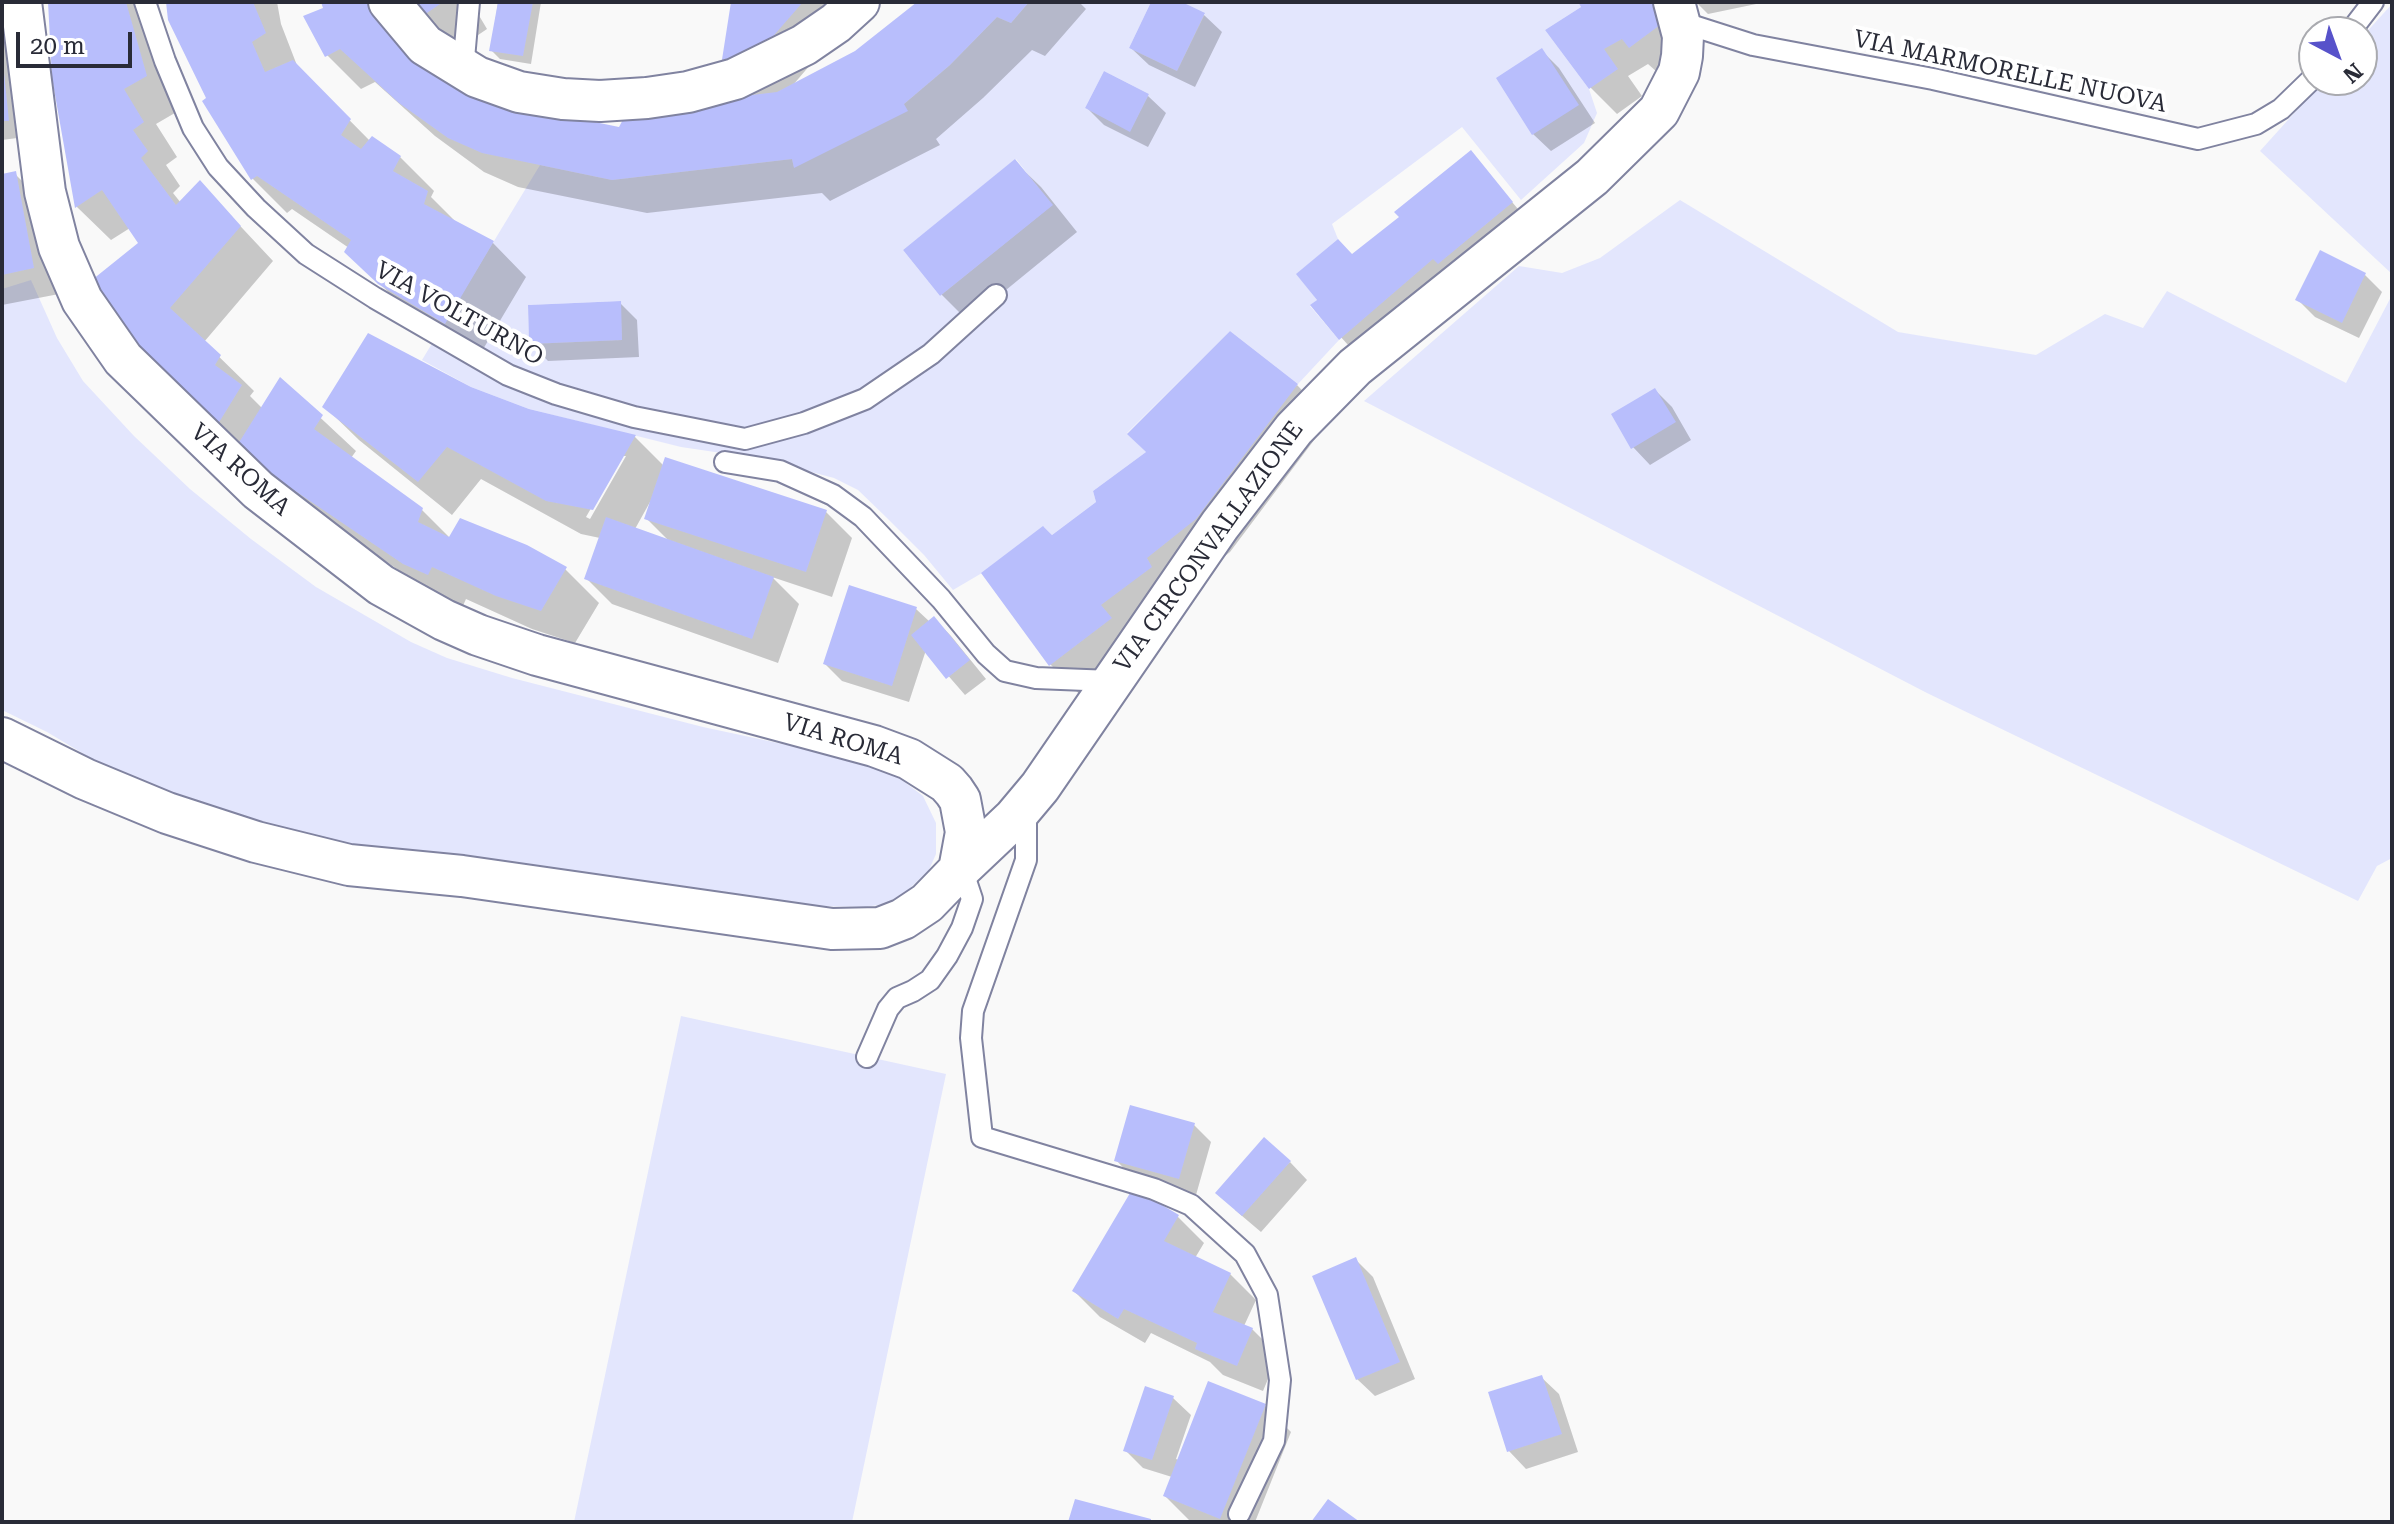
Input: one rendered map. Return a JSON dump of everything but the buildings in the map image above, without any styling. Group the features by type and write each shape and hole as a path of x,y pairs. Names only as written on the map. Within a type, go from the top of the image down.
{"street":[{"name":"VIA ROMA","path":"21,2 45,192 69,274 95,323 123,359 247,480 340,556 381,585 478,635 537,655 874,746 926,769 947,783 960,800 966,832 959,870"},
{"path":"389,2 425,45 463,70 492,84 563,99 617,100 688,92 735,79 828,29 859,2"},
{"name":"VIA CIRCONVALLAZIONE","path":"959,870 990,843 1026,804 1257,475 1294,429 1390,336 1592,177 1651,121 1667,99 1679,72 1683,45 1678,12"},
{"path":"2,738 85,779 167,813 256,842 349,865 462,876 851,930 880,928 903,919 941,892 959,870"}],"lane":[{"name":"VIA VOLTURNO","path":"145,2 193,128 218,167 256,208 306,254 375,298 508,375 556,394 634,417 745,439 804,423 865,399 931,354 996,295"},
{"path":"463,70 469,2"},
{"name":"VIA MARMORELLE NUOVA","path":"1678,12 1753,45 1962,85 2198,139 2256,124 2281,109 2298,93"},
{"path":"725,462 780,471 833,495 863,517 951,610 986,654 1005,671 1036,678 1111,681"},
{"path":"1026,804 1026,860 973,1011 971,1038 982,1137 1154,1189 1191,1205 1245,1254 1267,1295 1280,1380 1274,1441 1239,1514"},
{"path":"867,1057 888,1009 897,998 930,980 962,928 972,899 959,870"}],"shaded area":[{"path":"1029,2 1151,2 1129,48 1177,71 1205,14 1182,2 1578,2 1581,7 1545,30 1589,89 1597,113 1584,143 1521,200 1462,127 1332,224 1338,239 1297,274 1317,300 1310,306 1339,340 1298,384 1230,331 1127,433 1146,452 1093,491 1096,502 1052,535 1044,527 982,573 953,590 924,555 858,490 834,478 762,459 681,447 529,409 471,387 422,360 540,165 612,180 792,159 794,167 904,104 950,65 997,17 1011,23","holes":["1104,71 1149,94 1130,131 1085,108","1016,159 1052,205 940,296 903,250","620,301 622,340 529,344 528,305"]},
{"path":"2392,4 2392,274 2260,151 2310,96 2378,96 2378,19"},
{"path":"1680,200 1898,332 2036,355 2105,314 2143,328 2167,291 2346,383 2392,295 2392,858 2377,866 2358,901 1927,693 1364,401 1519,266 1562,273 1600,258"},
{"path":"31,280 57,338 83,381 134,436 190,489 316,587 411,642 447,658 703,727 848,758 894,774 923,796 936,823 936,854 929,870 906,892 885,904 865,907 812,906 462,855 349,844 263,823 174,796 109,769 47,732 2,710 2,289"},
{"path":"681,1016 946,1074 852,1522 574,1522"}]}
